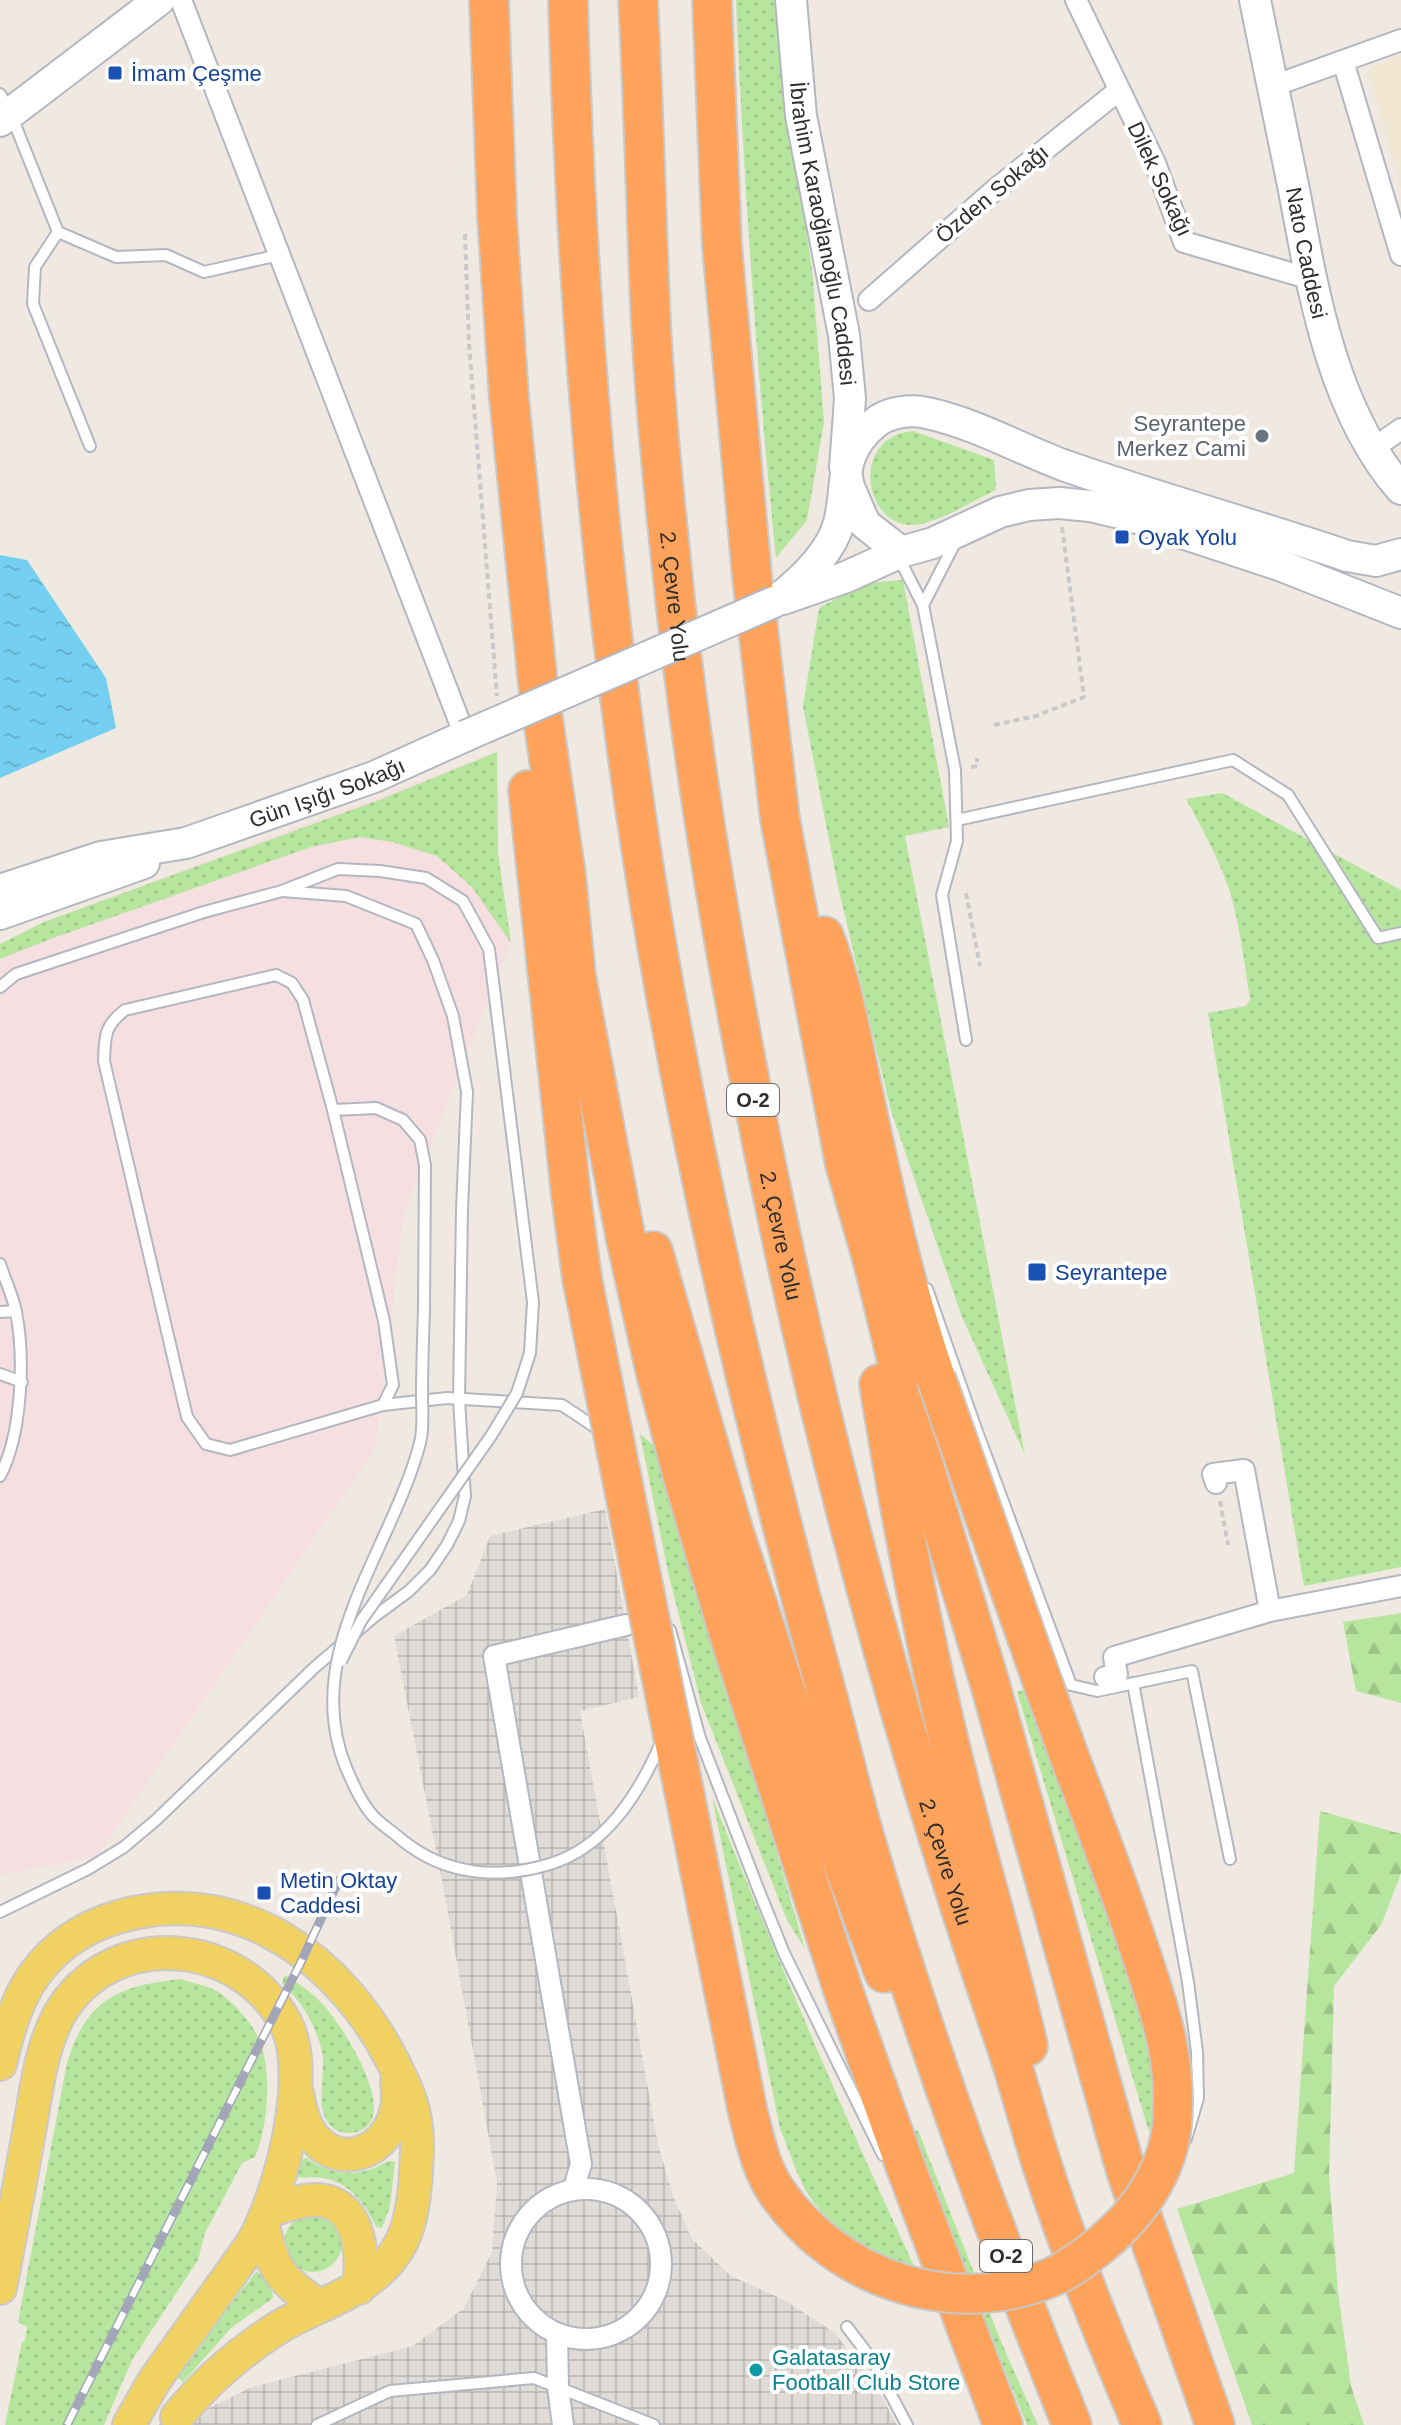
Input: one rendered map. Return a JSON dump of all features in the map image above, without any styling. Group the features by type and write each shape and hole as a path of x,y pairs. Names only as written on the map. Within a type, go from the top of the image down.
{"highway":[{"path":"489,0 498,231 509,398 538,685 566,875 576,976 607,1145 656,1374 730,1638 845,1996 1003,2425"},
{"name":"O-2","path":"568,0 572,131 596,473 629,764 658,954 724,1291 778,1518 864,1834 944,2085 998,2236 1072,2425"},
{"name":"2. Çevre Yolu","path":"638,0 651,333 670,553 700,794 742,1043 788,1274 856,1554 951,1885 1021,2090 1043,2168 1094,2310 1142,2425"},
{"path":"712,0 722,246 732,370 780,819 845,1164 873,1262 917,1443 988,1677 1126,2171 1215,2425"},
{"path":"531,612 524,656 525,753 582,1278 748,2113 760,2159 774,2188 791,2211 819,2238 850,2261 905,2287 959,2295 1016,2289 1066,2269 1133,2215 1168,2151 1173,2111 1168,2040 1104,1844 1031,1652 913,1312 830,951 780,819"},
{"path":"566,875 592,976 606,1057 642,1212 733,1529 833,1837 872,1946 904,2019 944,2085"},
{"path":"845,1164 851,1234 897,1494 934,1680 1016,1990 1032,2066 1043,2168"}],"main road":[{"path":"0,2064 15,2012 40,1967 58,1949 88,1927 121,1916 152,1909 190,1909 220,1913 272,1932 320,1965 374,2025 395,2066 410,2100 416,2127 415,2186 401,2242 382,2268 359,2288 279,2327 237,2355 203,2385 177,2417"},
{"path":"0,2288 43,2056 60,2015 85,1984 119,1962 154,1952 186,1953 217,1963 260,1990 285,2023 296,2062 300,2113 306,2128 315,2141 335,2154 348,2155 372,2147 386,2134 395,2118 400,2097 395,2066"},
{"path":"129,2425 154,2381 266,2218 281,2170 296,2085"},
{"path":"266,2218 297,2202 319,2200 336,2205 349,2218 359,2239 362,2261 359,2288"},
{"path":"266,2218 269,2252 279,2275 319,2306"}],"street":[{"path":"3,109 159,0"},
{"path":"181,0 465,736"},
{"name":"İbrahim Karaoğlanoğlu Caddesi","path":"774,602 795,586 823,552 838,524 850,399 844,335 801,116 791,0"},
{"name":"Dilek Sokağı","path":"1076,0 1155,163 1184,242 1311,279"},
{"name":"Nato Caddesi","path":"1255,0 1311,279 1345,398 1371,450 1397,481"},
{"path":"1273,86 1401,40"},
{"path":"1343,61 1401,255"},
{"name":"Özden Sokağı","path":"869,300 997,188 1118,91"},
{"path":"901,552 865,524 854,504 845,467 855,447 876,422 899,412 924,412 1062,464 1347,556 1376,561 1401,554"},
{"path":"1371,450 1401,429"},
{"path":"774,602 846,577 901,552 933,543 1000,512 1029,505 1059,503 1128,515 1282,566 1401,613"},
{"name":"Gün Işığı Sokağı","path":"0,914 145,863 186,843 374,777 774,602"},
{"name":"Gün Işığı Sokağı","path":"0,890 101,857 186,843"},
{"path":"1216,1483 1213,1474 1244,1470 1270,1611"},
{"path":"1105,1677 1117,1675 1114,1657 1270,1611 1401,1586"},
{"path":"574,2188 581,2164 494,1656 626,1625"},
{"path":"574,2188 599,2189 623,2197 643,2213 656,2235 662,2260 659,2285 648,2308 630,2326 607,2337 582,2340 557,2334 536,2321 521,2302 512,2279 510,2255 517,2231 531,2211 551,2196 574,2188"},
{"path":"557,2334 558,2387 563,2425"}],"lane":[{"path":"3,109 58,232 116,257 166,255 204,272 279,255"},
{"path":"58,232 35,267 33,304 90,446"},
{"path":"923,605 961,529"},
{"path":"901,552 904,568 923,605 955,770 957,841 942,895 966,1040"},
{"path":"957,820 1233,760 1288,795 1378,938 1401,933"},
{"path":"0,987 16,974 204,912 282,891 338,869 426,878 463,901 489,949 533,1302 530,1353 517,1393 491,1436 361,1621 335,1673"},
{"path":"0,1912 88,1869 124,1847 156,1820 315,1667 409,1591 430,1570 459,1521 465,1496 459,1400 467,1092 453,1016 416,924 346,896 282,891"},
{"path":"383,1405 393,1385 384,1321 333,1110 303,1000 292,983 276,975 125,1010 110,1021 105,1037 104,1061 187,1417 206,1444 230,1450 383,1405 447,1398 562,1405 619,1442 647,1546"},
{"path":"333,1110 376,1108 403,1120 420,1140 425,1165 422,1438 410,1479 342,1636 335,1673 333,1706 341,1755 354,1787 373,1816 412,1848 452,1868 483,1874 514,1873 554,1863 594,1841 630,1803 670,1723"},
{"path":"887,1204 911,1251"},
{"path":"0,1264 16,1311 22,1382 0,1476"},
{"path":"922,1278 1071,1685 1097,1691 1192,1671 1230,1859"},
{"path":"0,1312 16,1311"},
{"path":"0,1374 22,1382"},
{"path":"668,1620 700,1738 784,1953 888,2165"},
{"path":"1133,1683 1188,1982 1197,2052 1198,2098 1184,2146 1174,2159 1162,2166"},
{"path":"902,2191 932,2237"},
{"path":"847,2327 873,2361 907,2425"},
{"path":"317,2425 390,2391 534,2378 654,2425"}],"path":[{"path":"994,725 1036,716 1084,697 1059,503"},
{"path":"966,893 980,966"},
{"path":"1216,1483 1228,1545"}],"shaded area":[{"path":"1401,54 1401,189 1368,69"},
{"path":"497,752 498,853 511,943 404,1213 375,1449 97,1856 0,1875 0,944 44,922"},
{"path":"605,1509 639,1697 580,1711 658,2144 673,2196 692,2239 731,2276 784,2300 835,2333 878,2390 897,2425 159,2425 166,2411 180,2422 252,2387 413,2346 464,2308 492,2252 497,2182 394,1636 467,1595 490,1536"}],"green space":[{"path":"736,0 776,0 786,104 812,268 824,422 807,520 776,558 752,279"},
{"path":"913,431 994,460 996,490 950,514 921,524 902,524 887,515 876,501 871,484 871,466 878,450 892,437"},
{"path":"903,580 949,827 905,836 1025,1455 962,1317 891,1111 838,886 803,706 819,608 865,583"},
{"path":"497,752 498,853 511,943 472,887 437,856 392,842 360,837 311,847 0,959 0,944 44,922 379,800"},
{"path":"1222,793 1401,890 1401,1567 1304,1586 1208,1013 1246,1006 1250,999 1229,889 1215,854 1186,799"},
{"path":"640,1434 658,1449 805,1949 787,1920 701,1703 668,1572"},
{"path":"1401,1613 1401,1703 1356,1691 1343,1622"},
{"path":"1027,1689 1146,2022 1157,2103 1149,2132 1017,1692"},
{"path":"712,1797 810,2033 914,2266 859,2242 834,2224 808,2195 799,2176 780,2128"},
{"path":"1320,1811 1401,1834 1401,1873 1381,1925 1334,1986 1329,2175 1338,2292 1351,2386 1364,2425 1252,2425 1177,2209 1294,2173"},
{"path":"285,1975 311,1993 333,2016 365,2072 374,2110 369,2124 356,2132 338,2131 327,2121 322,2102 322,2051 307,2014 282,1983"},
{"path":"180,1979 220,1993 245,2017 259,2039 267,2073 267,2102 255,2157 242,2163 205,2233 198,2260 132,2360 104,2425 5,2425 27,2327 18,2322 67,2063 75,2042 84,2024 107,2000 138,1986"},
{"path":"918,2130 1002,2344 1038,2425 1027,2425 909,2134"},
{"path":"307,2158 323,2168 350,2173 395,2162 390,2206 382,2228 376,2227 363,2204 344,2186 324,2178 296,2177 299,2160"},
{"path":"313,2214 334,2222 342,2243 334,2264 313,2272 292,2264 284,2243 292,2222"},
{"path":"257,2271 272,2291 273,2298 231,2328 183,2382 175,2375"}],"water":[{"path":"0,555 27,560 106,678 116,728 0,778"}],"railway":[{"path":"67,2425 300,1964 339,1880"}],"place":[{"name":"İmam Çeşme","path":"115,73"},
{"name":"Seyrantepe Merkez Cami","path":"1262,436"},
{"name":"Oyak Yolu","path":"1122,537"},
{"name":"Seyrantepe","path":"1037,1272"},
{"name":"Metin Oktay Caddesi","path":"264,1893"},
{"name":"Galatasaray Football Club Store","path":"756,2370"}]}
